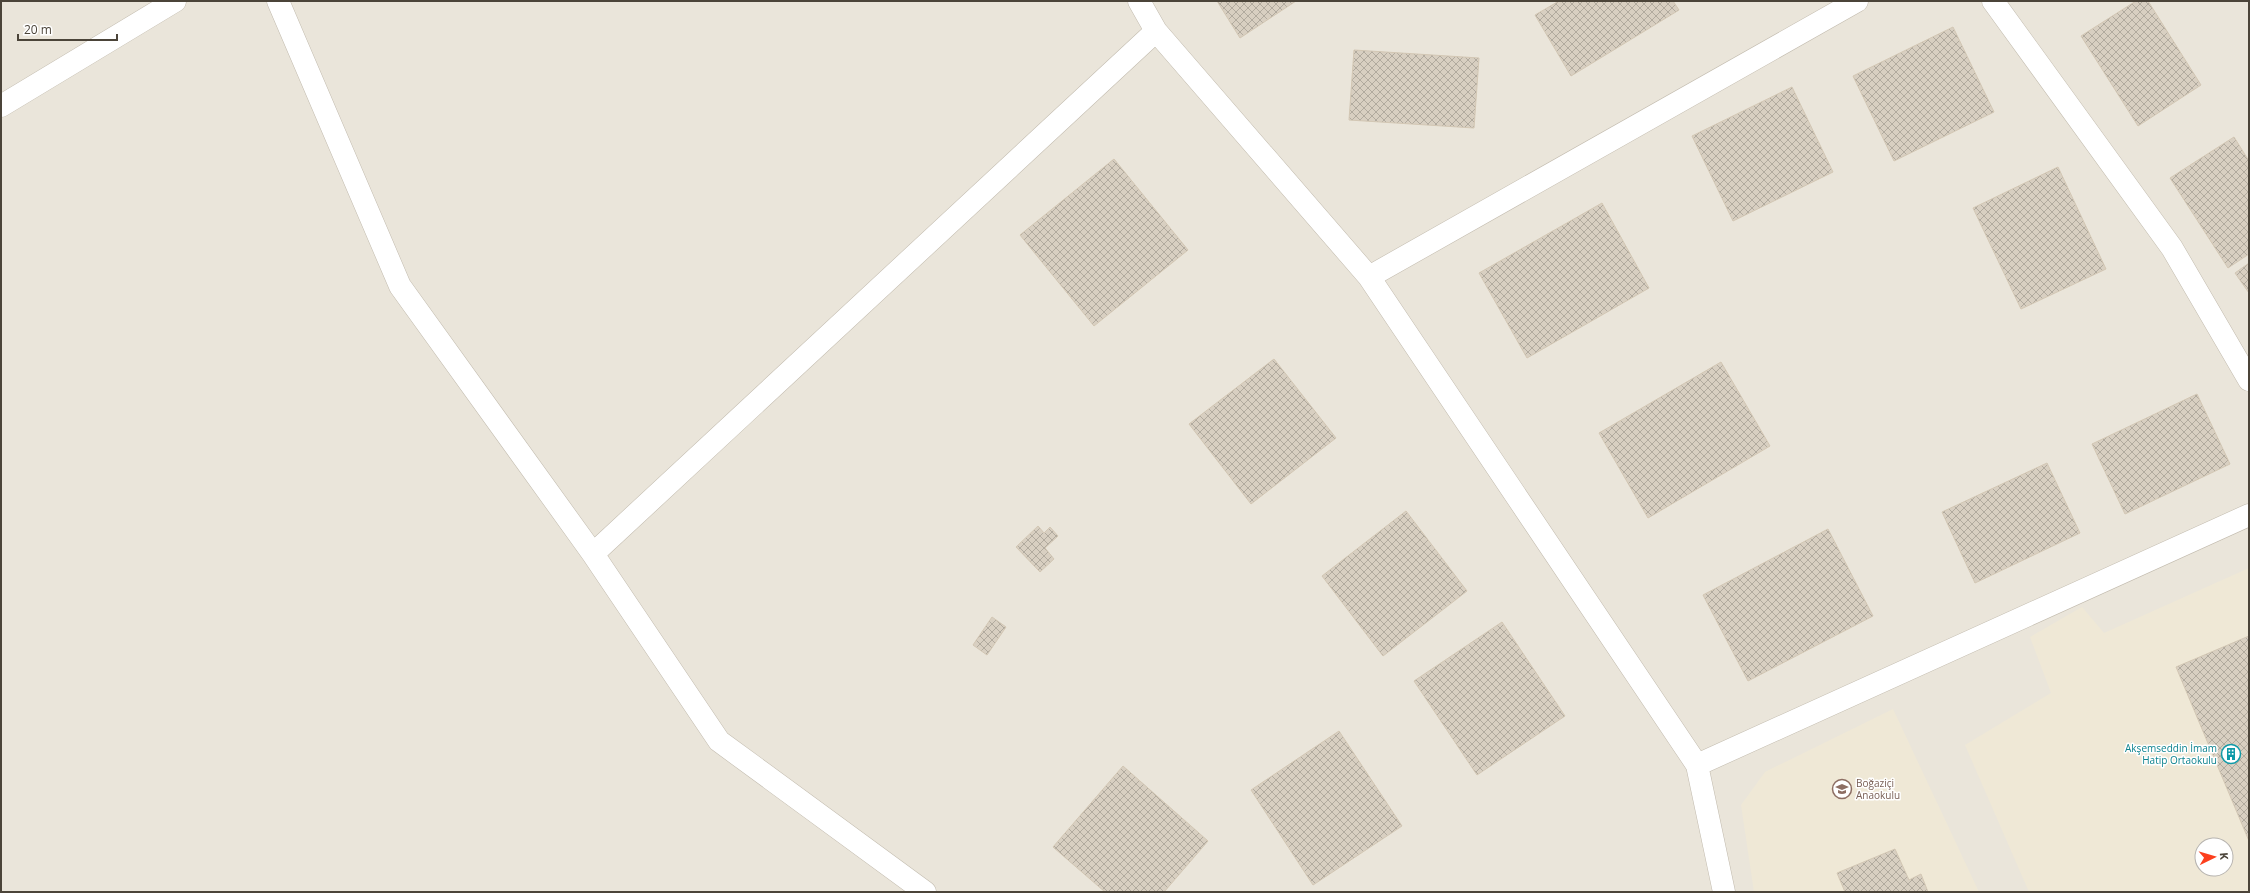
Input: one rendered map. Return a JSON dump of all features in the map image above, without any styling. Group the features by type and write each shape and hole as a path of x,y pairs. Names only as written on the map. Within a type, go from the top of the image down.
{"street":[{"path":"1,106 176,1"},
{"path":"278,1 400,286 593,554 718,741 925,892"},
{"path":"1139,1 1156,31 1369,276 1697,765 1724,892"},
{"path":"1369,276 1857,1"},
{"path":"1993,1 2172,248 2249,380"},
{"path":"593,554 1156,31"},
{"path":"1697,765 2249,515"}],"shaded area":[{"path":"1,1 2249,1 2249,892 1,892"},
{"path":"2249,568 2249,892 2029,892 1965,745 2051,693 2030,637 2082,607 2104,633"},
{"name":"Boğaziçi Anaokulu","path":"1893,709 1979,892 1754,892 1741,805 1765,772"}],"building":[{"path":"1217,1 1296,1 1240,38"},
{"path":"1559,1 1673,1 1679,10 1571,76 1535,15"},
{"path":"2136,1 2148,1 2201,85 2138,126 2081,36"},
{"path":"1953,27 1994,112 1894,161 1853,76"},
{"path":"1354,50 1479,58 1474,128 1349,120"},
{"path":"1792,87 1833,172 1733,221 1692,136"},
{"path":"2234,137 2249,161 2249,254 2228,268 2170,178"},
{"path":"1114,159 1188,250 1094,326 1020,235"},
{"path":"2058,167 2106,269 2021,309 1973,208"},
{"path":"1602,203 1649,288 1527,358 1479,273"},
{"path":"2249,263 2249,293 2235,273"},
{"path":"1274,359 1336,438 1251,504 1189,424"},
{"path":"1721,362 1770,446 1648,518 1599,433"},
{"path":"2197,394 2230,464 2125,514 2092,444"},
{"path":"2047,463 2080,533 1975,583 1942,512"},
{"path":"1406,511 1467,591 1383,656 1322,576"},
{"path":"1038,526 1044,533 1050,527 1058,536 1045,548 1054,559 1040,572 1016,547"},
{"path":"1828,529 1873,616 1748,681 1703,595"},
{"path":"992,617 1006,627 987,655 973,645"},
{"path":"1502,622 1565,716 1477,775 1414,681"},
{"name":"Akşemseddin İmam Hatip Ortaokulu","path":"2249,636 2249,841 2176,667"},
{"path":"1339,731 1402,826 1313,885 1251,790"},
{"path":"1123,766 1208,841 1164,892 1105,892 1053,847"},
{"path":"1895,849 1909,880 1921,874 1928,892 1845,892 1837,873"}],"place":[{"name":"Akşemseddin İmam Hatip Ortaokulu","path":"2231,754"},
{"name":"Boğaziçi Anaokulu","path":"1842,789"}]}
